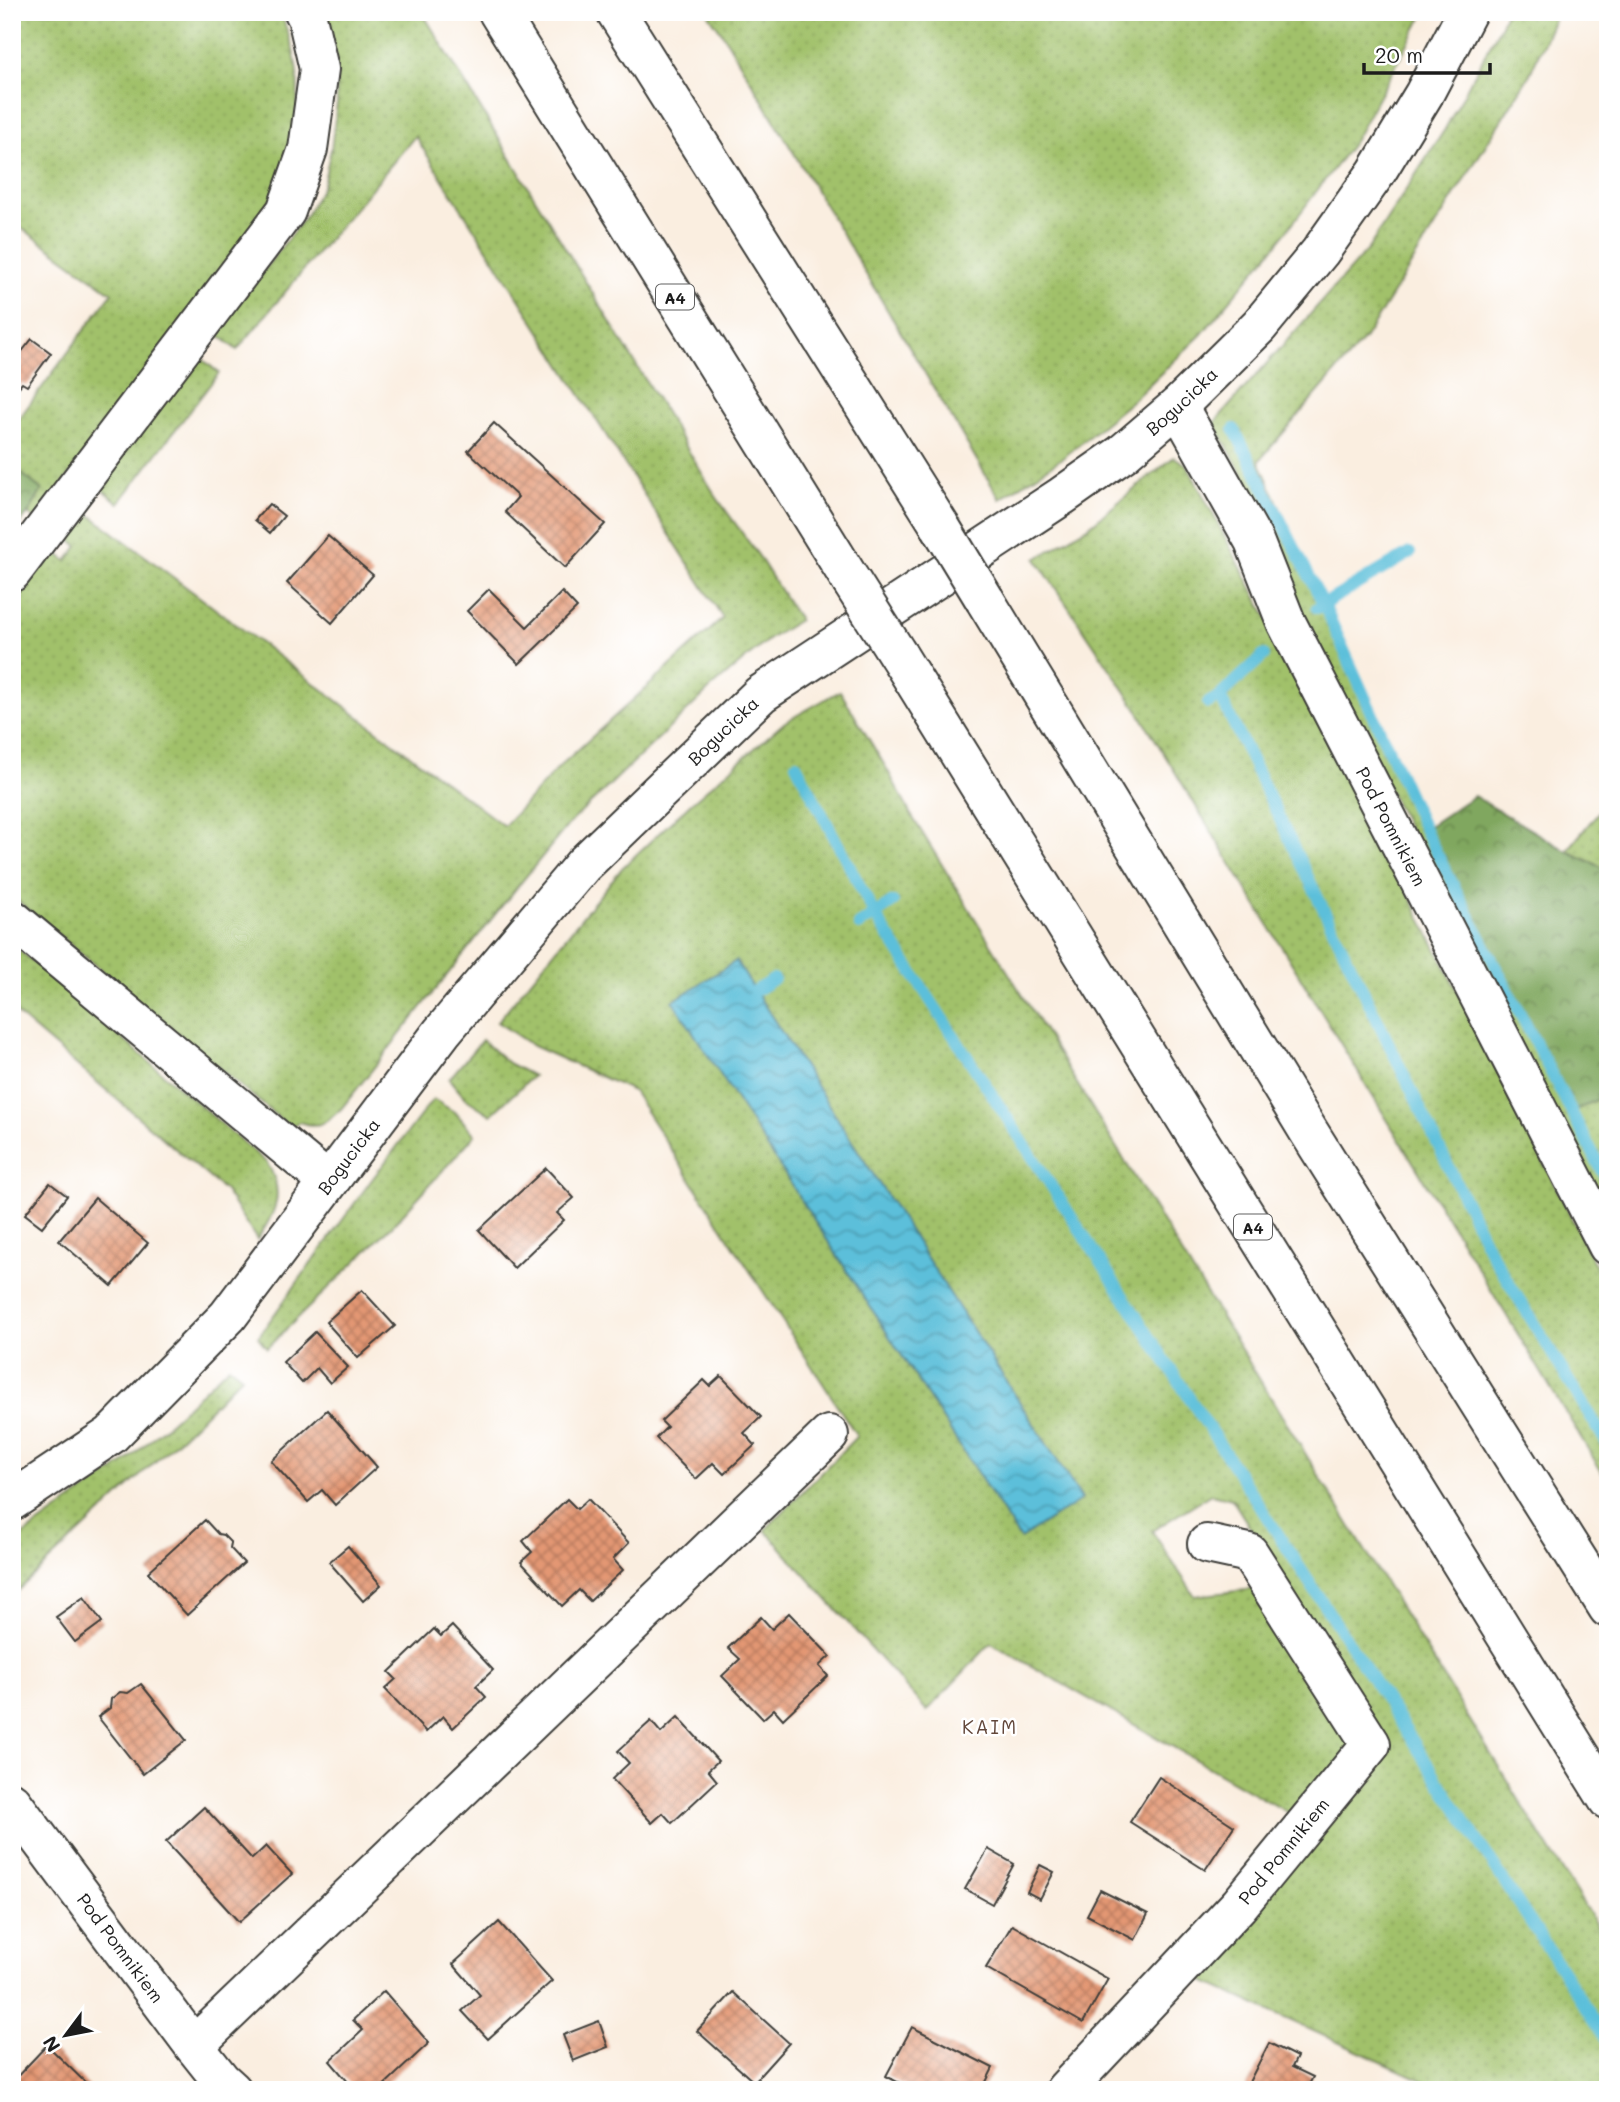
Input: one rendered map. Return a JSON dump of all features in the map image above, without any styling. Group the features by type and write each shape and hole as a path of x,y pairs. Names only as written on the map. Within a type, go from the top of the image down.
{"main road":[{"path":"12,572 286,211 308,149 319,69 304,12"},
{"name":"A4","path":"498,12 1608,1800"},
{"path":"616,12 940,526 1309,1132 1608,1608"},
{"name":"Bogucicka","path":"12,1501 111,1435 228,1316 442,1032 583,865 761,694 1122,454 1178,405 1259,326 1320,252 1376,173 1424,94 1466,12"},
{"name":"Pod Pomnikiem","path":"1178,405 1254,541 1286,622 1608,1246"},
{"path":"12,919 328,1182"},
{"path":"194,2046 829,1435"},
{"name":"Pod Pomnikiem","path":"1065,2090 1239,1905 1371,1744 1249,1553 1207,1544"},
{"name":"Pod Pomnikiem","path":"12,1802 194,2046 220,2080 232,2090"}],"green space":[{"path":"26,12 281,12 294,54 298,90 291,144 276,196 36,520 28,514 42,490 12,466 12,428 112,293 12,221 12,27"},
{"path":"324,12 422,12 717,498 758,555 799,620 768,640 710,689 568,825 341,1109 318,1125 299,1122 290,1127 12,896 12,594 48,547 67,561 78,546 60,532 81,508 504,826 560,766 723,618 415,136 237,350 216,333 307,214 323,185 337,103 335,53"},
{"path":"707,12 1425,12 1355,140 1277,244 1201,335 1133,400 1064,457 1000,499 724,36"},
{"path":"1506,12 1557,12 1529,76 1365,338 1259,461 1424,829 1571,1112 1608,1094 1608,1220 1297,610 1279,540 1214,423 1368,249 1445,129"},
{"path":"197,355 219,373 119,503 98,486"},
{"path":"1174,457 1187,465 1323,723 1608,1291 1608,1482 1133,703 1036,559 1088,527"},
{"path":"12,466 42,490 28,514 12,533"},
{"path":"840,691 910,813 1608,1944 1608,2090 1443,2090 1188,1974 1390,1749 1232,1499 1211,1494 1152,1531 1195,1596 1254,1589 1357,1748 1294,1816 991,1643 927,1711 765,1530 857,1436 633,1091 533,1046 497,1022 622,868 690,804 785,722"},
{"path":"1474,796 1567,851 1608,870 1608,1094 1571,1113 1424,829"},
{"path":"1608,800 1608,870 1567,851"},
{"path":"12,944 267,1163 276,1184 276,1203 257,1240 225,1191 12,1010"},
{"path":"482,1040 508,1063 533,1076 491,1115 465,1098 449,1079"},
{"path":"433,1099 456,1113 475,1135 393,1225 267,1348 258,1337"},
{"path":"229,1366 242,1376 193,1426 12,1596 12,1543 127,1461"}],"water":[{"path":"736,961 1082,1499 1020,1539 673,1001"}],"building":[{"path":"32,339 51,353 27,386 22,383 12,395 12,349 20,354"},
{"path":"494,423 605,524 565,568 505,512 518,497 468,451"},
{"path":"269,504 284,516 270,533 255,520"},
{"path":"328,536 373,575 332,623 287,583"},
{"path":"489,589 527,627 562,592 577,608 519,664 467,611"},
{"path":"546,1168 574,1198 557,1213 564,1220 514,1268 479,1230"},
{"path":"50,1183 67,1196 42,1227 25,1214"},
{"path":"95,1198 148,1243 112,1286 59,1241"},
{"path":"362,1290 395,1326 358,1358 326,1322"},
{"path":"315,1332 348,1367 330,1383 317,1368 302,1383 283,1362"},
{"path":"721,1376 761,1417 744,1433 755,1445 724,1474 713,1463 696,1479 656,1438 667,1427 661,1421 704,1380 710,1386"},
{"path":"327,1410 377,1467 335,1505 322,1490 308,1502 271,1461"},
{"path":"567,1499 577,1509 588,1499 629,1543 613,1559 623,1570 590,1601 579,1590 562,1606 521,1562 532,1552 523,1541"},
{"path":"205,1520 231,1543 230,1548 244,1563 187,1615 148,1572"},
{"path":"348,1546 381,1585 363,1601 329,1562"},
{"path":"84,1597 102,1622 75,1642 56,1617"},
{"path":"789,1613 830,1656 819,1666 828,1676 783,1719 774,1709 763,1719 722,1676 740,1659 728,1648 761,1617 772,1629"},
{"path":"452,1626 493,1670 476,1686 486,1697 453,1728 443,1716 426,1732 385,1689 396,1679 389,1672 434,1629 441,1636"},
{"path":"141,1684 186,1740 143,1774 98,1717 110,1708 111,1699 120,1692 128,1693"},
{"path":"678,1717 718,1761 708,1770 717,1781 672,1823 663,1813 652,1823 612,1779 629,1763 618,1751 651,1721 661,1733"},
{"path":"1159,1777 1234,1826 1205,1870 1130,1822"},
{"path":"204,1807 252,1859 266,1846 292,1874 239,1922 166,1842"},
{"path":"988,1849 1014,1864 992,1904 965,1889"},
{"path":"1040,1865 1054,1872 1040,1899 1027,1892"},
{"path":"1100,1890 1148,1914 1135,1940 1087,1915"},
{"path":"499,1922 552,1981 488,2039 462,2011 480,1995 453,1964"},
{"path":"1012,1925 1108,1979 1083,2023 986,1968"},
{"path":"384,1991 429,2043 379,2090 355,2090 330,2061 363,2030 353,2020"},
{"path":"733,1992 789,2043 754,2082 697,2031"},
{"path":"599,2021 608,2047 573,2061 563,2035"},
{"path":"912,2027 993,2068 982,2090 903,2090 905,2086 886,2076"},
{"path":"1269,2043 1297,2057 1292,2067 1313,2077 1306,2090 1245,2090"},
{"path":"47,2045 93,2090 12,2090 12,2082"}],"waterway":[{"path":"1234,429 1323,603 1424,829 1608,1182"},
{"path":"1317,608 1410,553"},
{"path":"1208,703 1220,696 1264,655"},
{"path":"1220,696 1489,1250 1608,1445"},
{"path":"796,764 875,915 1608,2041"},
{"path":"859,925 893,902"},
{"path":"755,991 774,979"}],"district":[{"name":"KAIM","path":"990,1726"}]}
